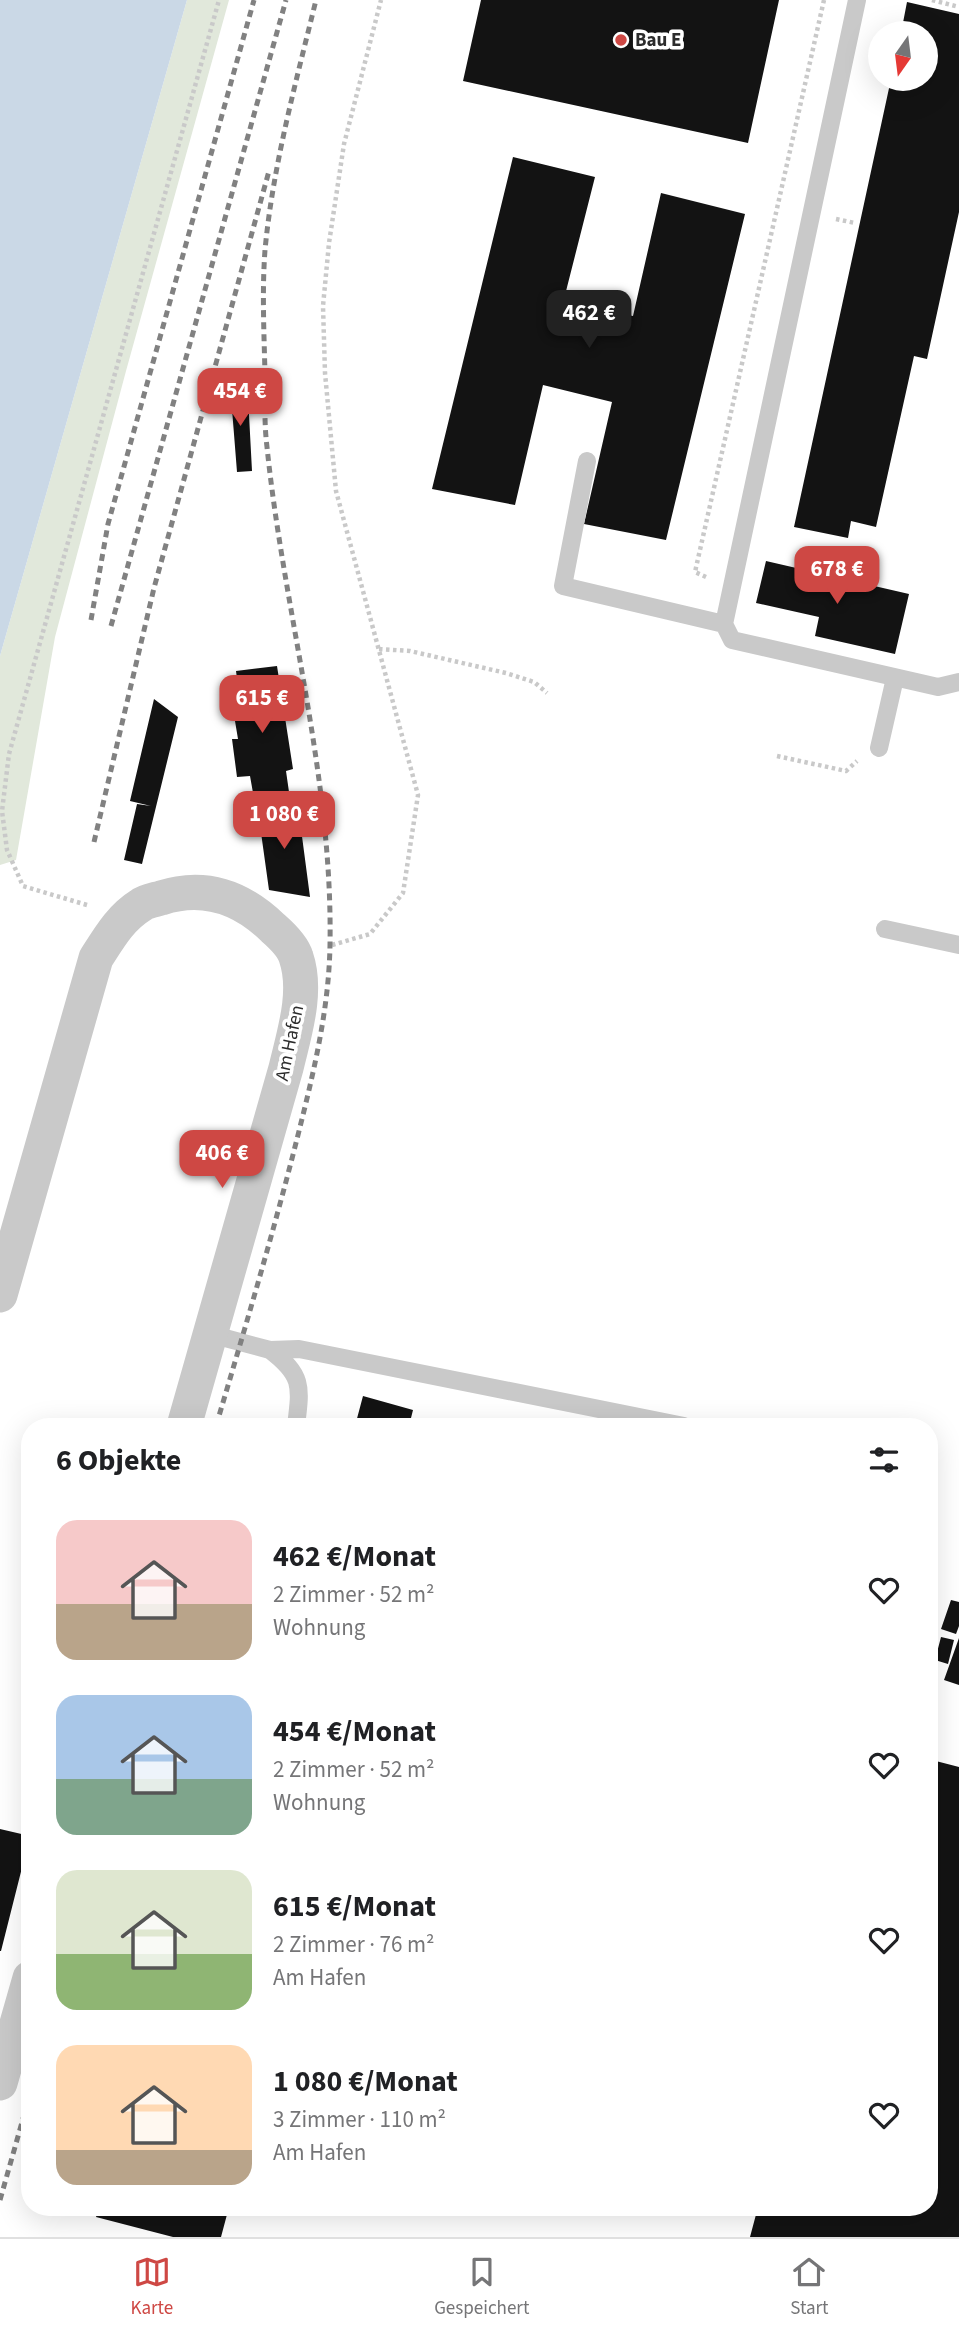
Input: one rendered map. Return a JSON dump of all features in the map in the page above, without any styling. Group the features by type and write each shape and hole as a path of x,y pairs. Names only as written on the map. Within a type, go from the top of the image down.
{"street":[{"path":"0,1295 96,958 119,923 142,904 176,893 202,892 232,898 256,911 279,933 296,955"},
{"name":"Am Hafen","path":"186,1418 286,1068 299,1012 300,983 296,955"},
{"path":"0,2083 21,2010"}],"lane":[{"path":"857,0 724,624 732,640 938,687 959,682"},
{"path":"587,461 563,586 724,624"},
{"path":"879,748 895,678"},
{"path":"885,929 959,945"},
{"path":"210,1334 270,1350 299,1349 644,1418"},
{"path":"270,1350 290,1365 299,1385 297,1418"}],"path":[{"path":"119,923 80,901 23,886 6,850 2,811 9,754 219,0"},
{"path":"296,955 370,934 403,893 418,795 336,491 325,373 324,306 329,243 344,144 381,0"},
{"path":"732,589 695,572 824,0"},
{"path":"932,0 959,6"},
{"path":"379,649 410,651 506,673 534,682 547,693"},
{"path":"777,756 846,771 858,761"}],"shaded area":[{"path":"187,0 229,0 55,637 16,860 0,865 0,656"}],"water":[{"path":"0,0 187,0 0,656"}],"building":[{"name":"Bau E","path":"481,0 779,0 748,143 463,81"},
{"path":"907,2 959,14 959,212 927,359 914,356 876,527 851,521 848,538 794,527 888,91 938,91 938,21 903,21"},
{"path":"513,157 595,177 563,303 633,316 661,193 745,214 666,540 584,524 612,402 543,385 515,505 432,489"},
{"path":"221,393 248,396 252,471 237,472 232,409 217,409"},
{"path":"766,561 909,594 895,654 815,636 819,617 756,603"},
{"path":"277,666 293,769 286,771 290,799 255,804 250,776 237,777 232,739 238,739 233,709 241,708 236,671"},
{"path":"154,699 178,717 142,864 124,860 137,804 151,806 130,801"},
{"path":"298,806 310,897 269,890 258,811"},
{"path":"363,1396 413,1410 411,1418 357,1418"},
{"path":"951,1600 959,1602 959,1626 956,1634 941,1629"},
{"path":"941,1637 954,1640 948,1664 938,1661"},
{"path":"959,1638 959,1685 944,1680"},
{"path":"938,1762 959,1767 959,2237 750,2237 756,2216 938,2216"},
{"path":"0,1829 21,1834 21,1872 0,1951"},
{"path":"227,2216 221,2237 173,2237 96,2217"}],"railway":[{"path":"91,620 108,524 254,0"},
{"path":"111,626 286,0"},
{"path":"218,1418 305,1108 320,1039 329,969 329,882 324,820 284,571 265,420 265,250 286,124 316,0"},
{"path":"94,842 154,588 269,171"},
{"path":"0,2200 21,2126"}],"place":[{"name":"Bau E","path":"621,40"}]}
